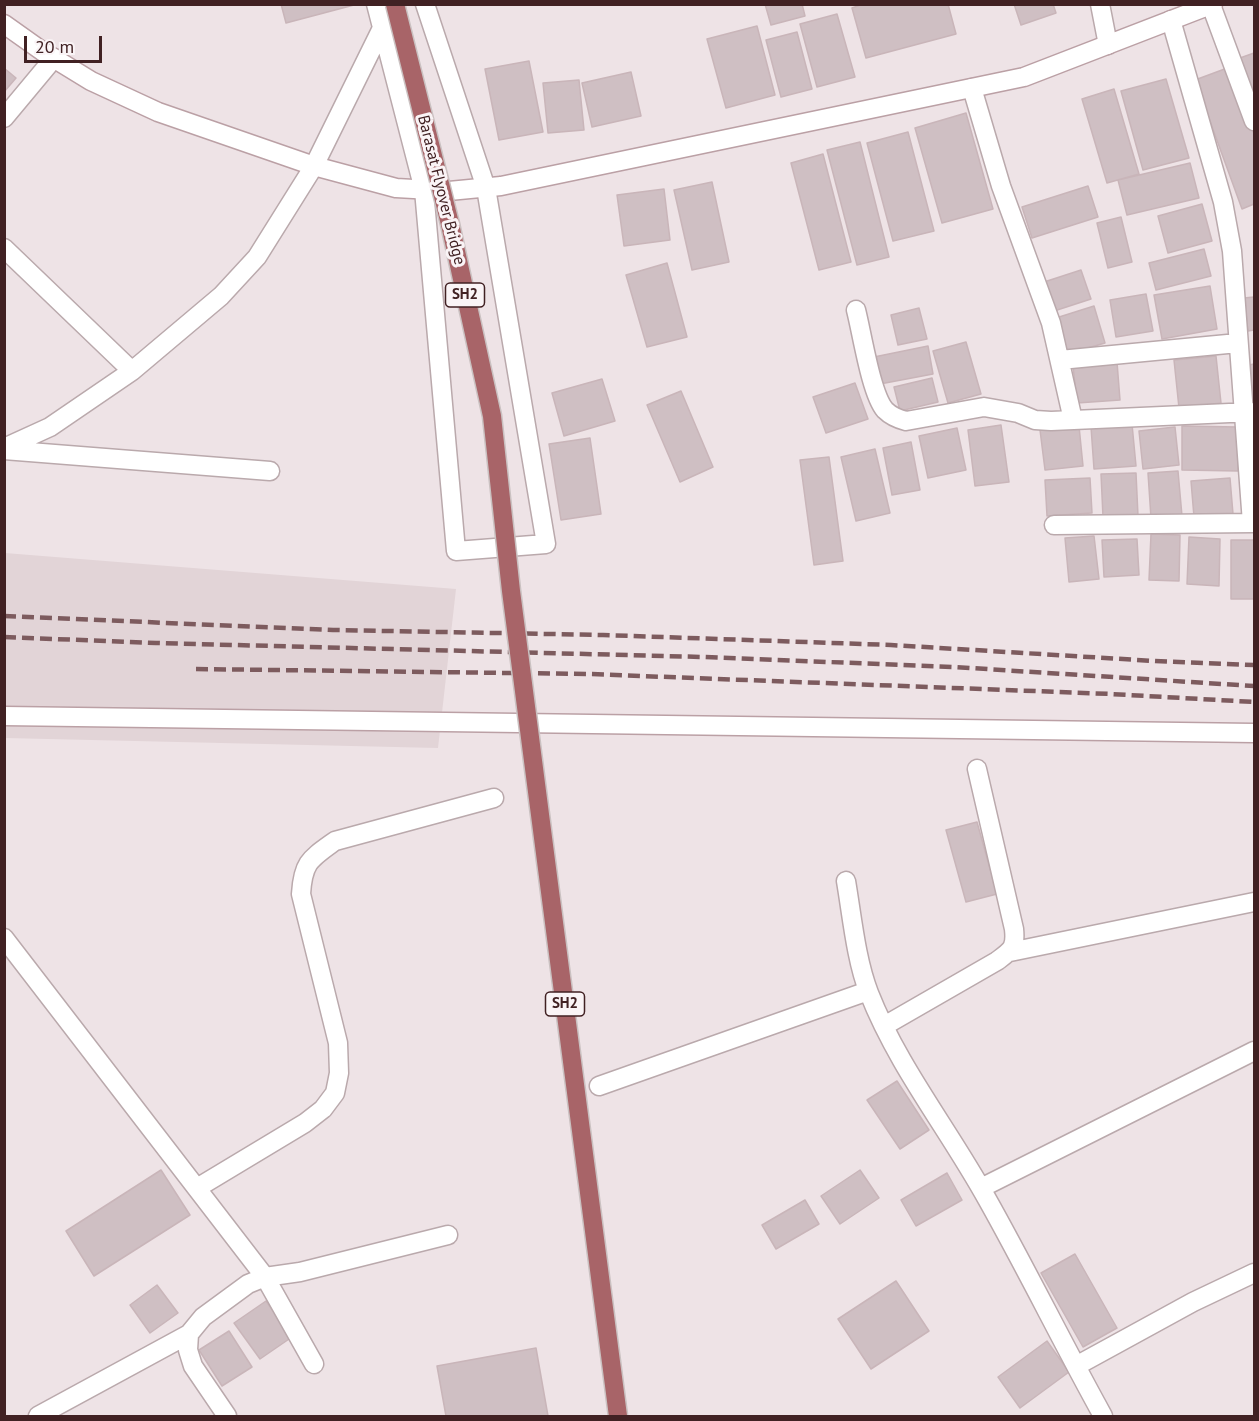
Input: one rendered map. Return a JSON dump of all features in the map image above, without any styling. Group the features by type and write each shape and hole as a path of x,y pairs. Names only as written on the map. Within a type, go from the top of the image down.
{"main road":[{"name":"Barasat Flyover Bridge","path":"395,4 450,224 492,416 511,591 618,1416"}],"street":[{"path":"376,4 424,190 456,551 546,544 486,188 425,4"},
{"path":"4,449 50,427 132,371 221,296 257,257 314,166 395,4"},
{"path":"1100,4 1108,45"},
{"path":"4,24 91,81 158,112 314,166 396,188 449,191 486,188 1024,77 1212,5 1254,121"},
{"path":"1054,525 1253,523 1248,412 1238,343 1232,251 1223,202 1171,20"},
{"path":"4,118 54,58"},
{"path":"972,88 1001,186 1051,323 1073,420"},
{"path":"4,248 132,371"},
{"path":"856,310 876,394 885,410 896,418 906,421 984,407 1018,413 1035,420 1248,412"},
{"path":"1060,360 1238,343"},
{"path":"4,449 270,471"},
{"path":"4,716 1254,733"},
{"path":"977,769 1014,929 1015,943 1010,952"},
{"path":"197,1188 305,1124 323,1109 335,1093 339,1073 338,1043 301,894 302,874 313,857 335,841 495,798"},
{"path":"846,881 856,942 868,992 884,1026 911,1077 962,1154 1103,1416"},
{"path":"884,1026 1010,952 1254,902"},
{"path":"4,938 265,1277 314,1364"},
{"path":"599,1086 868,992"},
{"path":"981,1188 1254,1051"},
{"path":"38,1416 189,1334 203,1317 248,1284 265,1277 300,1272 448,1235"},
{"path":"1076,1366 1193,1302 1254,1273"},
{"path":"189,1334 188,1350 193,1366 227,1416"}],"shaded area":[{"path":"5,553 456,589 438,748 5,738"}],"building":[{"path":"281,4 354,4 354,5 286,23"},
{"path":"765,4 802,4 805,16 771,25"},
{"path":"863,4 948,4 956,34 866,58 852,8"},
{"path":"1014,4 1053,4 1056,13 1021,25"},
{"path":"837,14 855,77 817,87 800,24"},
{"path":"757,26 775,95 726,108 707,39"},
{"path":"797,32 812,89 781,97 766,40"},
{"path":"1254,53 1254,97 1240,58"},
{"path":"529,61 543,132 499,140 485,69"},
{"path":"1230,67 1254,134 1254,204 1242,209 1195,80"},
{"path":"4,68 16,78 4,92"},
{"path":"631,72 641,116 592,127 582,83"},
{"path":"1166,79 1189,158 1143,170 1121,91"},
{"path":"579,80 584,130 548,133 543,83"},
{"path":"1114,89 1139,174 1107,183 1082,99"},
{"path":"966,113 993,209 942,223 915,128"},
{"path":"908,132 934,231 893,241 867,143"},
{"path":"860,142 889,257 857,265 827,150"},
{"path":"823,154 851,262 819,270 791,163"},
{"path":"1190,163 1199,198 1127,215 1118,180"},
{"path":"712,182 729,262 692,270 674,190"},
{"path":"1088,186 1098,217 1032,238 1022,207"},
{"path":"664,189 670,240 624,246 617,195"},
{"path":"1202,204 1212,241 1168,253 1158,216"},
{"path":"1121,217 1132,262 1108,268 1097,223"},
{"path":"1204,249 1211,276 1156,290 1149,263"},
{"path":"667,263 687,337 647,347 626,275"},
{"path":"1081,270 1091,299 1051,312 1041,283"},
{"path":"1210,286 1217,329 1162,339 1154,295"},
{"path":"1146,294 1153,331 1116,337 1110,300"},
{"path":"1254,297 1254,330 1248,331 1244,298"},
{"path":"1094,306 1105,343 1067,354 1056,318"},
{"path":"919,308 927,339 898,345 891,315"},
{"path":"966,342 981,394 948,403 933,351"},
{"path":"928,346 933,374 880,384 874,357"},
{"path":"1216,356 1221,403 1179,408 1174,360"},
{"path":"1117,362 1120,400 1077,403 1073,366"},
{"path":"1254,364 1254,400 1252,400 1249,365"},
{"path":"932,378 938,402 900,411 894,387"},
{"path":"602,379 615,421 564,436 552,393"},
{"path":"855,383 868,419 826,433 813,397"},
{"path":"681,391 713,467 680,482 647,405"},
{"path":"1132,424 1136,466 1094,469 1091,427"},
{"path":"1001,425 1009,482 975,486 968,430"},
{"path":"1079,426 1083,466 1045,470 1040,430"},
{"path":"1182,426 1238,427 1238,471 1182,470"},
{"path":"1175,427 1179,465 1143,469 1139,431"},
{"path":"957,428 966,470 928,478 919,436"},
{"path":"590,438 601,514 561,520 549,444"},
{"path":"911,442 920,490 892,495 883,448"},
{"path":"875,449 890,513 856,521 841,457"},
{"path":"829,457 843,561 814,565 800,460"},
{"path":"1178,471 1182,516 1151,518 1148,473"},
{"path":"1136,473 1138,516 1103,517 1101,474"},
{"path":"1090,478 1092,513 1047,516 1045,480"},
{"path":"1230,478 1233,514 1194,517 1191,481"},
{"path":"1151,534 1180,535 1179,581 1149,580"},
{"path":"1094,536 1099,579 1069,582 1065,538"},
{"path":"1189,537 1220,539 1219,586 1187,584"},
{"path":"1137,539 1139,575 1104,577 1102,540"},
{"path":"1231,540 1254,540 1254,599 1231,599"},
{"path":"977,822 997,894 966,902 946,830"},
{"path":"897,1081 929,1130 900,1149 867,1100"},
{"path":"161,1170 190,1215 94,1276 66,1231"},
{"path":"860,1170 879,1198 840,1224 821,1196"},
{"path":"947,1173 962,1200 916,1226 901,1200"},
{"path":"805,1200 819,1224 776,1249 762,1225"},
{"path":"1075,1254 1117,1328 1083,1347 1041,1273"},
{"path":"896,1281 929,1331 871,1369 838,1319"},
{"path":"157,1285 178,1313 150,1333 130,1305"},
{"path":"266,1301 292,1337 260,1359 234,1323"},
{"path":"229,1331 252,1367 222,1386 199,1350"},
{"path":"1047,1341 1069,1372 1020,1408 998,1377"},
{"path":"536,1348 548,1416 446,1416 437,1366"}],"railway":[{"path":"4,616 333,630 603,635 891,645 1254,665"},
{"path":"4,637 703,657 954,667 1254,686"},
{"path":"196,669 589,674 1111,694 1254,702"}]}
